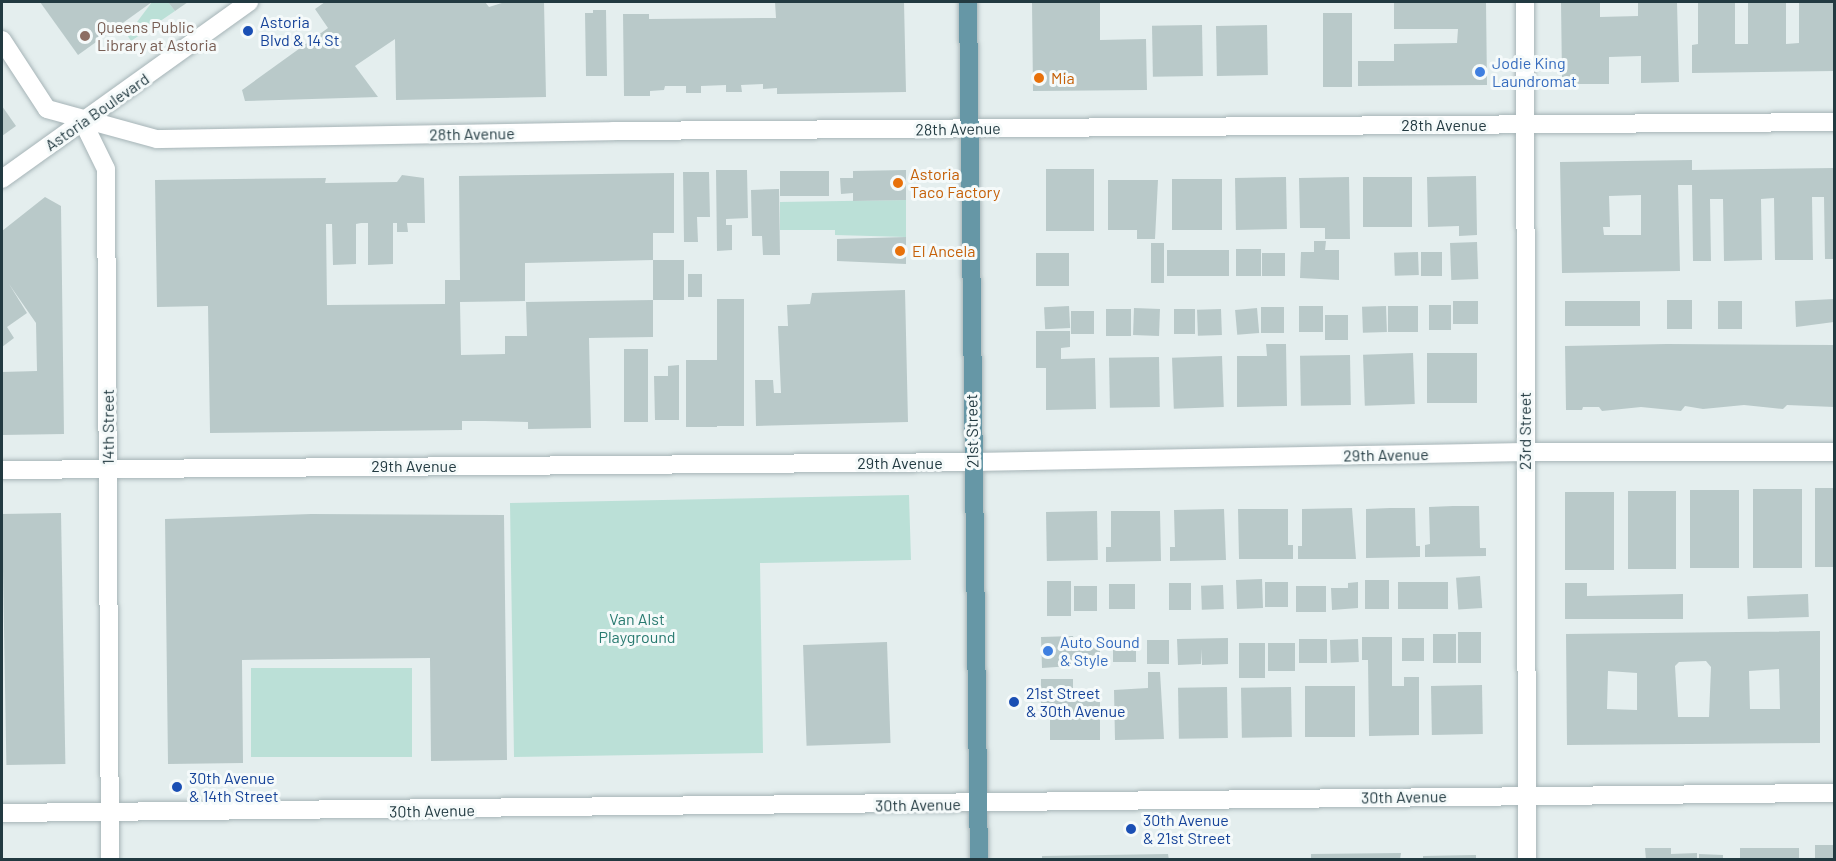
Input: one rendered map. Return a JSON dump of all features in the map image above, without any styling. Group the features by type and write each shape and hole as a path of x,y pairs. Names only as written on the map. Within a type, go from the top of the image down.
{"main road":[{"name":"21st Street","path":"968,2 972,462 979,860"}],"street":[{"name":"Astoria Boulevard","path":"2,179 249,2"},
{"name":"23rd Street","path":"1525,2 1527,860"},
{"path":"2,40 46,109 84,122"},
{"name":"28th Avenue","path":"84,122 158,139 970,128 1834,122"},
{"name":"14th Street","path":"84,122 106,170 110,860"},
{"name":"29th Avenue","path":"2,470 972,462 1525,452 1834,452"},
{"name":"30th Avenue","path":"2,813 110,814 979,805 1526,795 1834,793"}],"green space":[{"path":"152,2 168,2 175,11 131,41 121,25 137,22"},
{"path":"906,200 906,237 835,235 835,230 780,230 780,202"},
{"name":"Van Alst Playground","path":"909,495 911,560 760,563 763,753 514,757 510,503"},
{"path":"251,668 412,668 412,757 251,757"}],"building":[{"name":"Queens Public Library at Astoria","path":"40,2 152,2 78,55"},
{"path":"168,2 188,2 175,11"},
{"path":"325,2 485,2 489,7 505,2 544,2 546,97 396,100 395,39 355,66 378,97 245,101 242,90 328,28 315,9"},
{"path":"775,2 904,2 906,92 777,94 777,88 763,89 763,84 741,85 742,92 726,92 726,85 701,86 701,93 686,93 686,86 665,86 664,90 650,91 650,96 624,96 623,14 649,14 649,19 776,18"},
{"path":"1032,2 1100,2 1100,40 1146,39 1147,90 1033,91"},
{"path":"1394,2 1486,2 1487,85 1358,86 1358,61 1394,61 1394,44 1457,43 1458,29 1394,29"},
{"path":"1561,2 1600,2 1600,17 1638,16 1638,2 1677,2 1679,82 1641,83 1641,56 1609,57 1609,84 1570,84 1570,80 1562,78"},
{"path":"1698,2 1735,2 1735,44 1748,44 1748,2 1786,2 1786,44 1799,43 1799,2 1834,2 1834,71 1692,73 1692,45 1698,44"},
{"path":"593,10 606,10 607,76 586,76 585,13 593,13"},
{"path":"1323,13 1352,13 1352,87 1323,87"},
{"path":"1202,25 1203,76 1153,77 1152,26"},
{"path":"1267,25 1268,75 1217,76 1216,26"},
{"path":"2,106 16,126 2,136"},
{"path":"1692,160 1692,170 1834,168 1834,259 1825,259 1824,197 1812,197 1813,260 1775,260 1774,198 1761,199 1762,260 1724,261 1723,199 1710,199 1711,261 1693,261 1692,185 1678,185 1680,271 1562,273 1560,162","holes":["1641,195 1641,235 1604,235 1603,227 1610,227 1609,196"]},
{"path":"1046,169 1094,169 1094,231 1046,231"},
{"path":"716,170 747,170 748,218 726,219 726,225 732,225 732,250 717,251"},
{"path":"906,170 906,200 853,201 853,193 841,194 840,178 853,178 853,171"},
{"path":"780,171 829,171 829,196 780,196"},
{"path":"683,172 709,172 710,217 697,217 698,242 684,242"},
{"path":"674,173 674,233 653,233 653,260 525,263 525,301 460,302 461,355 505,354 505,336 527,336 526,302 653,300 653,337 589,338 591,428 528,429 528,422 462,421 462,430 210,433 208,306 157,307 155,180 326,178 325,183 397,182 402,175 424,178 425,223 407,223 408,232 397,232 397,223 393,223 393,264 368,265 368,223 361,223 356,224 356,264 333,265 332,224 326,224 327,305 445,304 445,280 460,280 459,176"},
{"path":"1476,176 1477,235 1459,236 1459,226 1428,227 1427,177"},
{"path":"1286,177 1287,229 1236,230 1235,178"},
{"path":"1349,177 1350,239 1325,239 1325,228 1300,228 1299,178"},
{"path":"1363,177 1412,177 1412,227 1363,227"},
{"path":"1172,179 1222,179 1222,230 1172,230"},
{"path":"1108,180 1158,180 1155,239 1137,239 1137,230 1108,230"},
{"path":"779,189 780,255 763,255 762,236 752,236 751,190"},
{"path":"45,197 61,206 64,434 2,435 2,372 37,371 36,323 9,284 27,313 7,327 14,338 2,347 2,231"},
{"path":"906,237 906,264 837,261 837,239"},
{"path":"1314,241 1326,241 1325,250 1339,250 1339,280 1300,278 1301,252 1314,252"},
{"path":"1477,242 1478,279 1451,280 1450,243"},
{"path":"1151,243 1164,243 1164,283 1151,283"},
{"path":"1236,249 1261,249 1261,276 1236,276"},
{"path":"1167,250 1229,250 1229,276 1167,276"},
{"path":"1418,252 1419,275 1395,276 1394,253"},
{"path":"1421,252 1442,252 1442,276 1421,276"},
{"path":"1036,253 1069,253 1069,286 1036,286"},
{"path":"1262,253 1285,253 1285,276 1262,276"},
{"path":"653,260 684,260 684,300 653,300"},
{"path":"688,274 702,274 702,297 688,297"},
{"path":"905,290 908,422 756,426 755,380 773,380 774,393 781,393 778,326 788,326 787,305 810,304 812,293"},
{"path":"717,299 744,299 744,426 717,426"},
{"path":"1834,299 1834,322 1796,327 1795,301"},
{"path":"1667,300 1692,300 1692,329 1667,329"},
{"path":"1453,301 1478,301 1478,324 1453,324"},
{"path":"1565,301 1640,301 1640,326 1565,326"},
{"path":"1718,301 1742,301 1742,329 1718,329"},
{"path":"1429,305 1451,305 1451,330 1429,330"},
{"path":"1069,306 1070,328 1045,329 1044,307"},
{"path":"1299,306 1323,306 1323,332 1299,332"},
{"path":"1386,306 1387,332 1363,333 1362,307"},
{"path":"1386,306 1387,332 1363,333 1362,307"},
{"path":"1261,307 1284,307 1284,333 1261,333"},
{"path":"1134,308 1160,309 1159,336 1133,335"},
{"path":"1257,308 1259,333 1237,335 1235,310"},
{"path":"1106,309 1131,309 1131,336 1106,336"},
{"path":"1174,309 1195,309 1195,334 1174,334"},
{"path":"1221,309 1222,335 1198,336 1197,310"},
{"path":"1071,311 1094,311 1094,334 1071,334"},
{"path":"1325,315 1348,315 1348,340 1325,340"},
{"path":"1036,331 1070,331 1070,347 1061,348 1061,359 1095,358 1096,409 1046,410 1046,368 1036,368"},
{"path":"1266,344 1286,344 1287,406 1237,407 1237,356 1267,356"},
{"path":"1834,345 1834,407 1787,405 1783,409 1744,405 1703,409 1685,406 1681,411 1641,407 1602,411 1599,407 1566,410 1565,346"},
{"path":"624,349 648,349 648,422 624,422"},
{"path":"1413,353 1415,404 1365,406 1363,355"},
{"path":"1427,353 1477,353 1477,403 1427,403"},
{"path":"1350,355 1351,405 1301,406 1300,356"},
{"path":"1222,356 1224,407 1174,409 1172,358"},
{"path":"1159,357 1160,407 1110,408 1109,358"},
{"path":"686,360 717,360 717,427 686,427"},
{"path":"679,365 679,420 655,420 654,376 668,376 668,366"},
{"path":"1815,488 1834,488 1834,567 1815,567"},
{"path":"1753,489 1802,489 1802,568 1753,568"},
{"path":"1690,490 1739,490 1739,568 1690,568"},
{"path":"1628,491 1676,491 1676,569 1628,569"},
{"path":"1565,492 1614,492 1614,570 1565,570"},
{"path":"1479,506 1480,548 1486,548 1486,556 1425,557 1425,545 1430,544 1429,507"},
{"path":"1352,508 1356,559 1298,559 1298,546 1302,546 1302,509"},
{"path":"1415,508 1416,546 1420,546 1420,557 1366,558 1366,509"},
{"path":"1224,509 1226,560 1170,561 1170,547 1175,547 1174,510"},
{"path":"1238,509 1288,509 1288,545 1293,545 1293,559 1239,559"},
{"path":"1097,511 1098,560 1047,561 1046,512"},
{"path":"1111,511 1160,511 1161,561 1106,562 1106,547 1111,547"},
{"path":"61,513 65,764 6,765 2,514"},
{"path":"311,514 504,515 507,760 431,761 430,658 242,660 243,763 168,764 165,519"},
{"path":"1480,576 1482,608 1458,610 1456,578"},
{"path":"1262,579 1263,608 1237,609 1236,580"},
{"path":"1365,580 1389,580 1389,609 1365,609"},
{"path":"1047,581 1071,581 1071,616 1047,616"},
{"path":"1265,582 1288,582 1288,607 1265,607"},
{"path":"1358,582 1358,608 1332,610 1331,588 1348,588 1348,583"},
{"path":"1398,582 1448,582 1448,609 1398,609"},
{"path":"1169,583 1191,583 1191,610 1169,610"},
{"path":"1565,583 1587,583 1587,596 1683,594 1683,619 1565,619"},
{"path":"1109,584 1135,584 1135,609 1109,609"},
{"path":"1223,585 1224,609 1202,610 1201,586"},
{"path":"1074,586 1097,586 1097,611 1074,611"},
{"path":"1296,586 1326,586 1326,612 1296,612"},
{"path":"1808,594 1809,617 1748,619 1747,596"},
{"path":"1820,631 1820,743 1567,745 1566,634","holes":["1706,661 1711,667 1709,717 1678,717 1675,666 1679,662","1779,669 1780,709 1750,709 1749,671","1608,671 1637,673 1637,710 1607,709"]},
{"path":"1458,632 1481,632 1481,663 1458,663"},
{"path":"1433,634 1456,634 1456,663 1433,663"},
{"path":"1073,636 1074,641 1100,640 1100,664 1042,668 1041,637"},
{"path":"1362,637 1392,637 1392,686 1404,686 1404,677 1419,677 1419,735 1369,736 1368,660 1362,660"},
{"path":"1228,638 1228,664 1202,665 1202,649 1201,664 1178,665 1177,639"},
{"path":"1402,638 1424,638 1424,661 1402,661"},
{"path":"1299,639 1327,639 1327,663 1299,663"},
{"path":"1358,639 1359,662 1331,663 1330,640"},
{"path":"1113,640 1136,640 1136,662 1113,662"},
{"path":"1147,640 1169,640 1169,664 1147,664"},
{"path":"887,642 891,743 807,746 803,645"},
{"path":"1239,643 1265,643 1265,678 1239,678"},
{"path":"1268,643 1295,643 1295,671 1268,671"},
{"path":"1148,672 1160,672 1164,739 1115,740 1114,690 1148,688"},
{"path":"1041,679 1073,679 1073,691 1100,691 1100,740 1050,740 1050,703 1041,703"},
{"path":"1482,685 1483,734 1432,735 1431,686"},
{"path":"1305,686 1355,686 1355,737 1305,737"},
{"path":"1227,687 1228,738 1179,739 1178,688"},
{"path":"1291,687 1292,737 1242,738 1241,688"},
{"path":"1815,845 1834,845 1834,860 1815,860"},
{"path":"1645,848 1671,848 1671,854 1697,853 1697,860 1646,860"},
{"path":"1740,848 1799,848 1799,860 1740,860"},
{"path":"1401,853 1400,860 1311,860 1311,854"},
{"path":"1168,854 1169,860 1042,860 1042,856"},
{"path":"1699,854 1723,855 1723,860 1699,860"},
{"path":"1476,855 1476,860 1423,860 1423,856"}],"place":[{"name":"Astoria Blvd & 14 St","path":"248,31"},
{"name":"Queens Public Library at Astoria","path":"85,36"},
{"name":"Jodie King Laundromat","path":"1480,72"},
{"name":"Mia","path":"1039,78"},
{"name":"Astoria Taco Factory","path":"898,183"},
{"name":"El Ancela","path":"900,251"},
{"name":"Auto Sound & Style","path":"1048,651"},
{"name":"21st Street & 30th Avenue","path":"1014,702"},
{"name":"30th Avenue & 14th Street","path":"177,787"},
{"name":"30th Avenue & 21st Street","path":"1131,829"}]}
